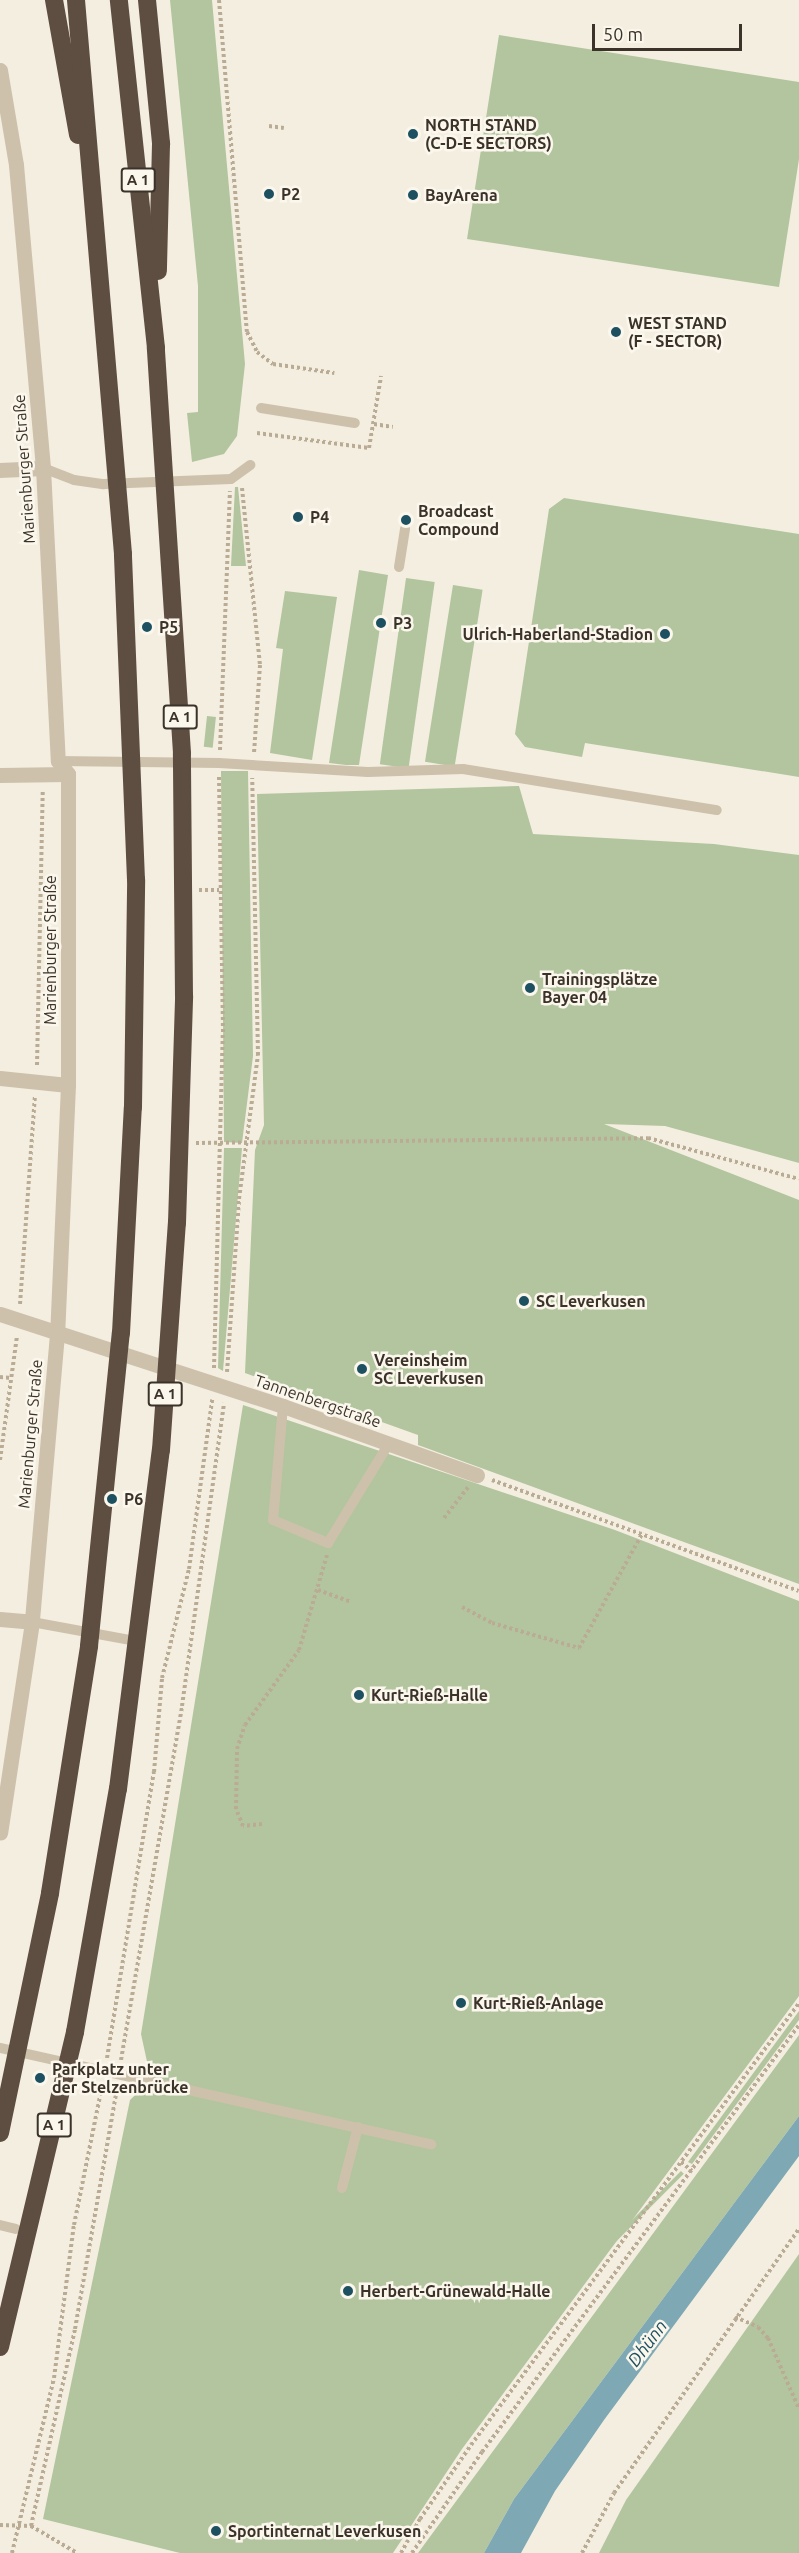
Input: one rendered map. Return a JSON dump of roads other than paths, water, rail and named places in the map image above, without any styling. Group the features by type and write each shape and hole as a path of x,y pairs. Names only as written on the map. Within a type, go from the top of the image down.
{"highway":[{"path":"54,0 99,237"},
{"path":"0,2133 41,1938 74,1746 101,1546 121,1333 134,1107 136,880 134,767 116,456 99,237 76,0"},
{"name":"A 1","path":"0,2347 46,2162 100,1901 135,1676 161,1450 177,1223 184,996 182,753 165,453 119,0"},
{"path":"147,0 161,144 156,348"}],"street":[{"name":"Marienburger Straße","path":"0,70 16,165 44,468 58,761"},
{"path":"0,168 16,165"},
{"path":"0,470 44,468"},
{"path":"58,761 68,774"},
{"name":"Marienburger Straße","path":"0,1833 32,1622 57,1334 68,1085 68,774"},
{"path":"0,775 68,774"},
{"path":"0,1078 68,1085"},
{"name":"Tannenbergstraße","path":"0,1314 283,1406 477,1475"},
{"path":"0,1618 32,1622"}],"lane":[{"path":"261,408 355,423"},
{"path":"44,468 74,480 104,484 156,479 236,477 250,465"},
{"path":"399,567 405,528"},
{"path":"58,761 252,765 368,772 463,769 717,810"},
{"path":"283,1406 273,1520 328,1543 388,1445"},
{"path":"32,1622 136,1641"},
{"path":"0,2048 431,2144"},
{"path":"342,2188 358,2127"},
{"path":"0,2225 16,2229"}],"water":[{"name":"Dhünn","path":"799,2116 799,2156 604,2420 555,2491 521,2553 484,2553 514,2499"}],"place":[{"name":"NORTH STAND (C-D-E SECTORS)","path":"413,134"},
{"name":"P2","path":"269,194"},
{"name":"BayArena","path":"413,195"},
{"name":"WEST STAND (F - SECTOR)","path":"616,332"},
{"name":"P4","path":"298,517"},
{"name":"Broadcast Compound","path":"406,520"},
{"name":"P3","path":"381,623"},
{"name":"P5","path":"147,627"},
{"name":"Ulrich-Haberland-Stadion","path":"665,634"},
{"name":"Trainingsplätze Bayer 04","path":"530,988"},
{"name":"SC Leverkusen","path":"524,1301"},
{"name":"Vereinsheim SC Leverkusen","path":"362,1369"},
{"name":"P6","path":"112,1499"},
{"name":"Kurt-Rieß-Halle","path":"359,1695"},
{"name":"Kurt-Rieß-Anlage","path":"461,2003"},
{"name":"Parkplatz unter der Stelzenbrücke","path":"40,2078"},
{"name":"Herbert-Grünewald-Halle","path":"348,2291"},
{"name":"Sportinternat Leverkusen","path":"216,2531"}]}
